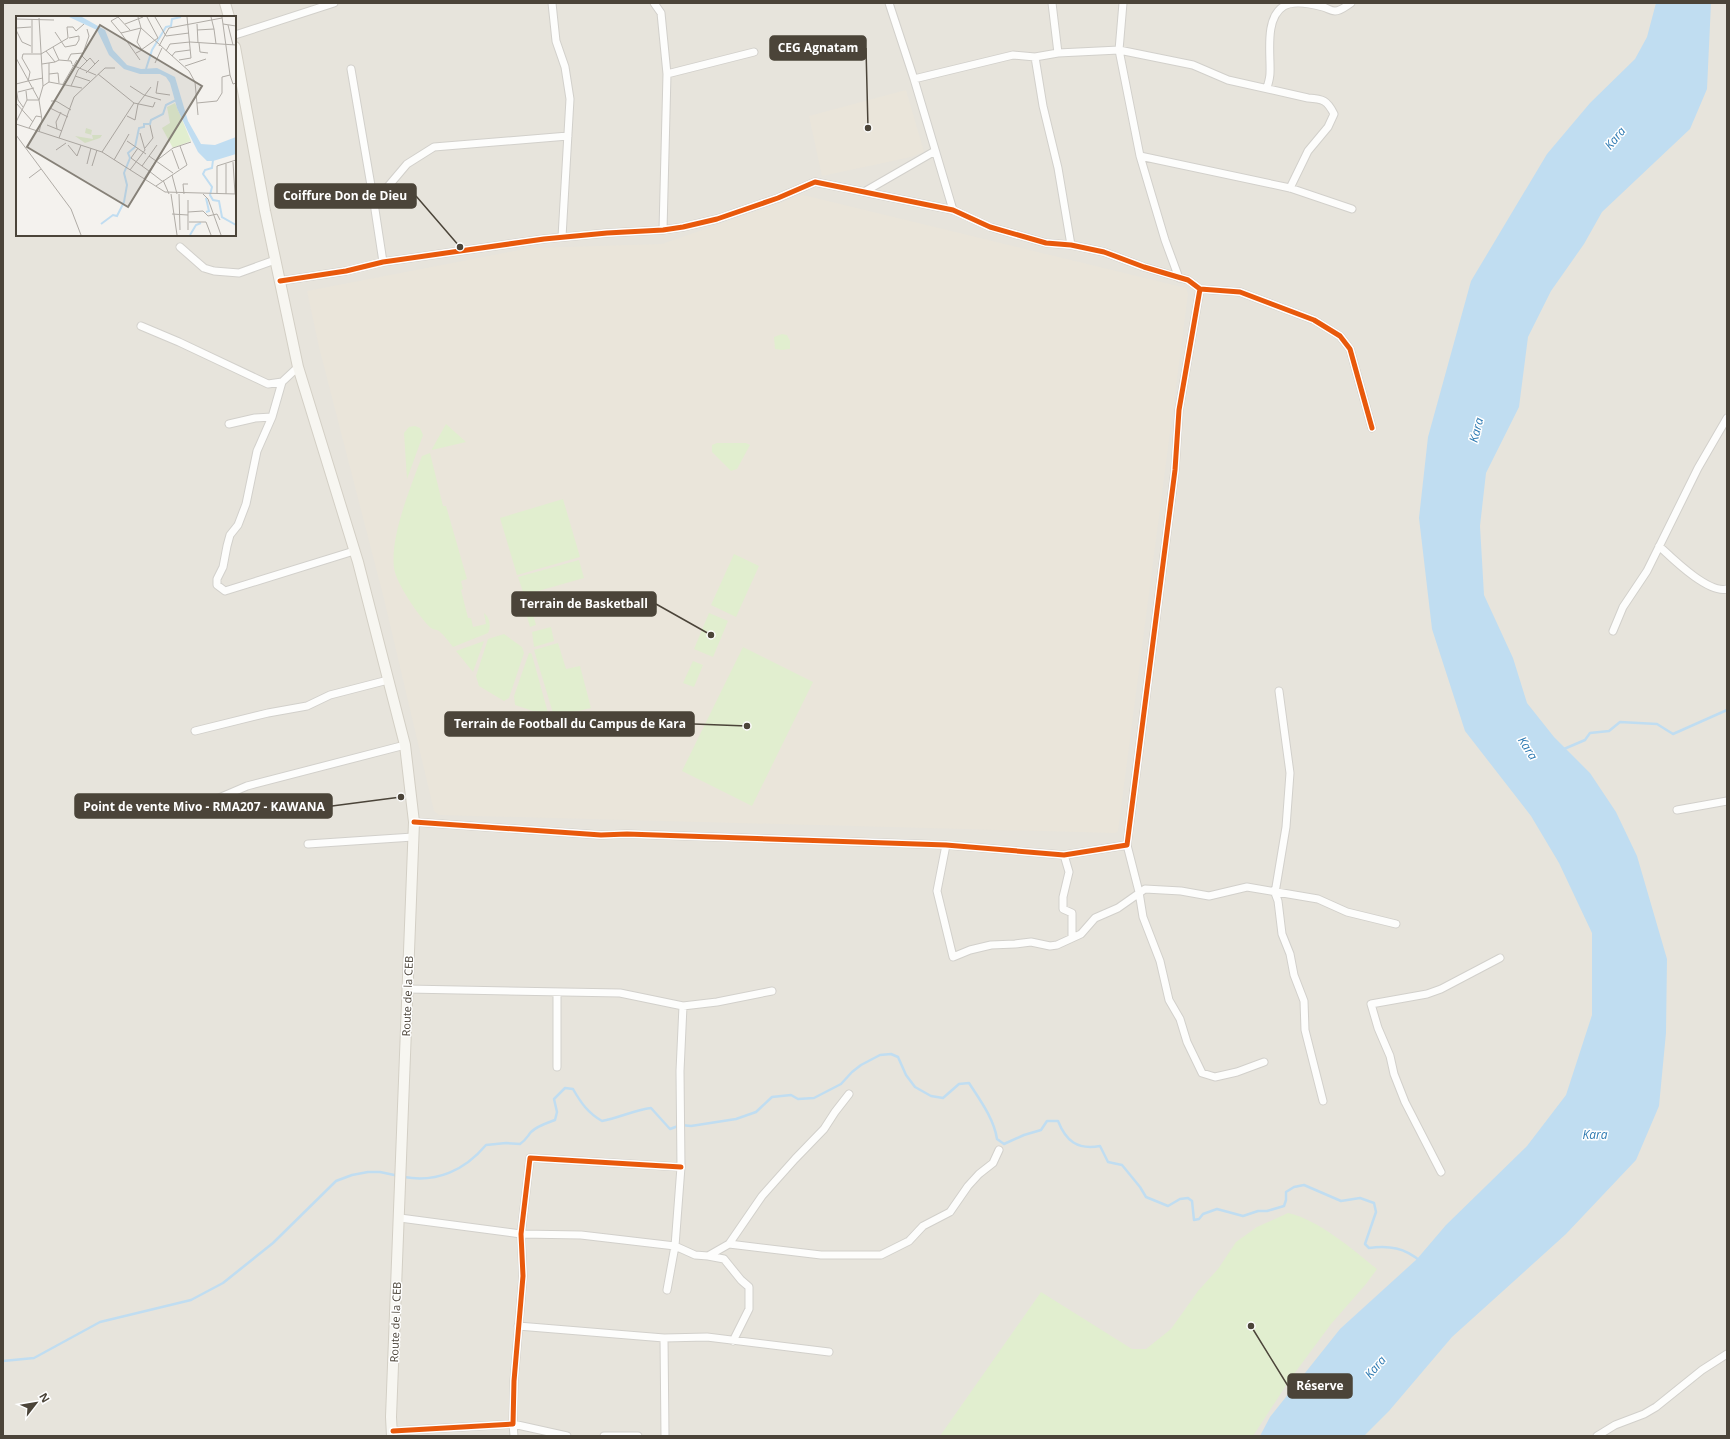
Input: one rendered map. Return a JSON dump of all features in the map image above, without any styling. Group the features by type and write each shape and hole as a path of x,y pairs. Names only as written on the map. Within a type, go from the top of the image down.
{"main road":[{"path":"226,3 229,16"},
{"name":"Route de la CEB","path":"236,52 298,367 358,562 405,745 414,822 400,1218 391,1417 392,1433"}],"street":[{"path":"236,35 334,3"},
{"path":"552,3 556,41 565,67 570,99 562,237"},
{"path":"654,3 661,12 667,74 663,230"},
{"path":"889,3 914,79 953,210"},
{"path":"1052,3 1058,53"},
{"path":"1123,3 1119,50 1140,156 1165,240 1179,278"},
{"path":"1267,88 1271,75 1269,40 1271,28 1277,14 1283,6 1298,3 1309,4 1334,11 1341,10 1351,3"},
{"path":"1326,3 1334,11"},
{"path":"914,79 1014,55 1035,57 1058,53 1119,50 1193,65 1228,80 1308,98 1321,99 1330,105 1334,114 1328,127 1308,151 1290,188"},
{"path":"667,74 754,52"},
{"path":"1035,57 1043,106 1058,168 1071,244"},
{"path":"350,69 383,262"},
{"path":"374,203 407,164 434,147 568,136"},
{"path":"864,192 935,151"},
{"path":"1140,156 1290,188 1352,209"},
{"path":"280,281 346,271 383,262 562,237 607,232 663,230 717,219 778,198 815,182 953,210 990,227 1046,243 1071,244 1104,252 1188,280 1200,289 1240,292 1314,320 1340,336 1350,349 1372,428"},
{"path":"180,247 204,268 214,271 239,273 276,260"},
{"path":"1200,289 1179,410 1175,470 1127,845 1140,892 1143,917 1160,961 1169,1000 1180,1019 1187,1042 1202,1073 1215,1077 1237,1072 1264,1062"},
{"path":"141,326 179,342 268,384 282,382"},
{"path":"298,367 282,382 272,417 257,451 246,504 238,526 230,535 226,546 223,567 217,579 217,585 225,591 354,551"},
{"path":"229,424 254,418 272,417"},
{"path":"1614,631 1622,607 1647,571 1680,508 1698,468 1727,418"},
{"path":"1659,546 1681,568 1705,582 1725,591"},
{"path":"195,731 268,713 308,706 330,695 388,680"},
{"path":"1279,691 1290,772 1286,828 1275,893 1278,901 1282,934 1290,954 1294,975 1304,1001 1305,1030 1323,1101"},
{"path":"212,801 247,786 405,745"},
{"path":"1677,810 1727,801"},
{"path":"414,822 601,835 635,834 946,845 1064,855 1127,845"},
{"path":"308,844 413,837"},
{"path":"946,845 937,891 953,957 970,950 991,945 1031,942 1050,946 1065,941 1072,936 1081,934 1095,918 1118,908 1145,888 1181,891 1209,896 1247,888 1318,899 1347,912 1396,924"},
{"path":"1064,855 1069,872 1063,897 1063,909 1072,913 1072,936"},
{"path":"1441,1172 1405,1102 1394,1074 1390,1056 1370,1004 1427,994 1460,980 1500,958"},
{"path":"407,989 620,993 682,1006 717,1002 772,991"},
{"path":"557,992 557,1067"},
{"path":"667,1290 675,1246 682,1167 680,1071 682,1006"},
{"path":"708,1256 730,1244 762,1196 824,1129 834,1112 849,1094"},
{"path":"730,1244 821,1255 881,1255 908,1241 923,1226 950,1212 968,1186 979,1174 993,1163 998,1150"},
{"path":"514,1436 514,1381 523,1276 521,1234 530,1158 682,1167"},
{"path":"400,1218 521,1234 581,1234 675,1246 695,1255 724,1258 741,1280 749,1287 748,1309 733,1341"},
{"path":"518,1326 664,1338 707,1337 829,1352"},
{"path":"664,1338 665,1436"},
{"path":"1596,1436 1615,1425 1656,1408 1702,1370 1727,1354"},
{"path":"392,1433 513,1424 567,1436"},
{"path":"604,1436 638,1436"}],"shaded area":[{"path":"3,3 1727,3 1727,1436 3,1436"},
{"path":"906,90 924,152 911,157 822,176 809,116"},
{"path":"803,195 1186,288 1188,294 1118,831 1115,833 439,815 434,811 384,599 319,347 307,291 530,248 662,244"}],"green space":[{"path":"782,334 787,335 790,341 790,349 775,349 774,337"},
{"path":"446,424 466,442 432,450 432,449"},
{"path":"415,426 420,428 423,435 407,479 404,433 409,427"},
{"path":"717,443 746,443 750,445 737,469 731,471 712,452 712,445"},
{"path":"430,453 443,506 446,506 467,579 461,581 463,589 461,590 468,618 471,618 473,627 486,624 484,613 490,623 488,633 453,647 438,630 431,628 420,616 403,591 394,568 395,541 402,511 422,456"},
{"path":"563,499 580,557 517,575 500,518"},
{"path":"734,554 759,566 736,617 711,605"},
{"path":"579,560 584,578 524,595 518,577"},
{"path":"528,597 536,625 530,627 522,599"},
{"path":"709,613 728,621 713,657 694,649"},
{"path":"551,627 554,641 534,647 532,632"},
{"path":"504,634 522,647 524,653 509,698 504,701 479,686 476,676 488,639"},
{"path":"484,641 473,672 456,651"},
{"path":"558,643 566,669 580,666 591,708 574,712 553,713 534,650"},
{"path":"743,647 813,682 752,806 682,771"},
{"path":"529,653 532,655 548,713 533,711 515,705 514,696"},
{"path":"693,661 703,665 694,687 683,683"},
{"path":"1288,1213 1311,1222 1335,1236 1377,1269 1331,1324 1291,1378 1253,1436 940,1436 1041,1292 1132,1349 1146,1349 1171,1329 1198,1291 1218,1269 1236,1242 1257,1227"}],"water":[{"name":"Kara","path":"1656,3 1711,3 1707,89 1690,129 1602,212 1584,244 1551,291 1528,337 1519,407 1486,473 1480,526 1484,595 1513,658 1527,703 1554,737 1590,773 1616,812 1637,856 1667,959 1666,1033 1659,1106 1636,1160 1566,1234 1452,1337 1389,1411 1364,1436 1260,1436 1270,1417 1340,1329 1417,1259 1446,1225 1527,1146 1566,1095 1592,1015 1592,933 1559,863 1531,816 1465,731 1432,629 1419,518 1428,437 1471,281 1547,154 1590,103 1635,59 1647,37"}],"waterway":[{"path":"1564,749 1585,740 1590,733 1609,731 1620,722 1657,724 1673,734 1727,710"},
{"path":"404,1177 428,1178 450,1173 460,1168 478,1154 486,1145 506,1143 520,1144 533,1130 555,1120 557,1112 554,1099 565,1088 573,1089 585,1107 602,1121 651,1108 670,1129 681,1125 691,1126 736,1119 756,1112 772,1097 791,1095 798,1099 814,1098 841,1084 861,1065 880,1055 891,1054 898,1057 906,1075 915,1087 931,1096 943,1098 959,1084 969,1083 990,1117 997,1139 1004,1144 1024,1135 1041,1130 1047,1121 1058,1121 1065,1134 1073,1142 1085,1147 1100,1146 1108,1162 1122,1165 1146,1197 1168,1206 1180,1199 1188,1198 1192,1201 1194,1220 1199,1219 1203,1214 1217,1209 1243,1216 1258,1211 1267,1211 1284,1206 1286,1192 1294,1187 1304,1185 1341,1201 1360,1198 1374,1203 1376,1212 1365,1244 1369,1248 1390,1247 1403,1250 1420,1261"},
{"path":"3,1361 34,1358 100,1322 191,1300 223,1283 273,1243 336,1181 352,1175 368,1172 380,1172 399,1176"}],"cycle path":[{"path":"280,281 346,271 383,262 544,239 607,233 663,230 683,227 717,219 778,198 815,182 953,210 990,227 1046,243 1071,245 1104,252 1144,267 1188,280 1200,289 1240,292 1314,320 1340,336 1350,349 1372,428"},
{"path":"414,822 601,835 627,834 946,845 1064,855 1127,845 1175,470 1179,410 1200,289"},
{"path":"393,1431 513,1424 514,1381 523,1276 521,1234 530,1158 681,1167"}],"place":[{"name":"CEG Agnatam","path":"868,128"},
{"name":"Coiffure Don de Dieu","path":"460,247"},
{"name":"Terrain de Basketball","path":"711,635"},
{"name":"Terrain de Football du Campus de Kara","path":"747,726"},
{"name":"Point de vente Mivo - RMA207 - KAWANA","path":"401,797"},
{"name":"Réserve","path":"1251,1326"}]}
